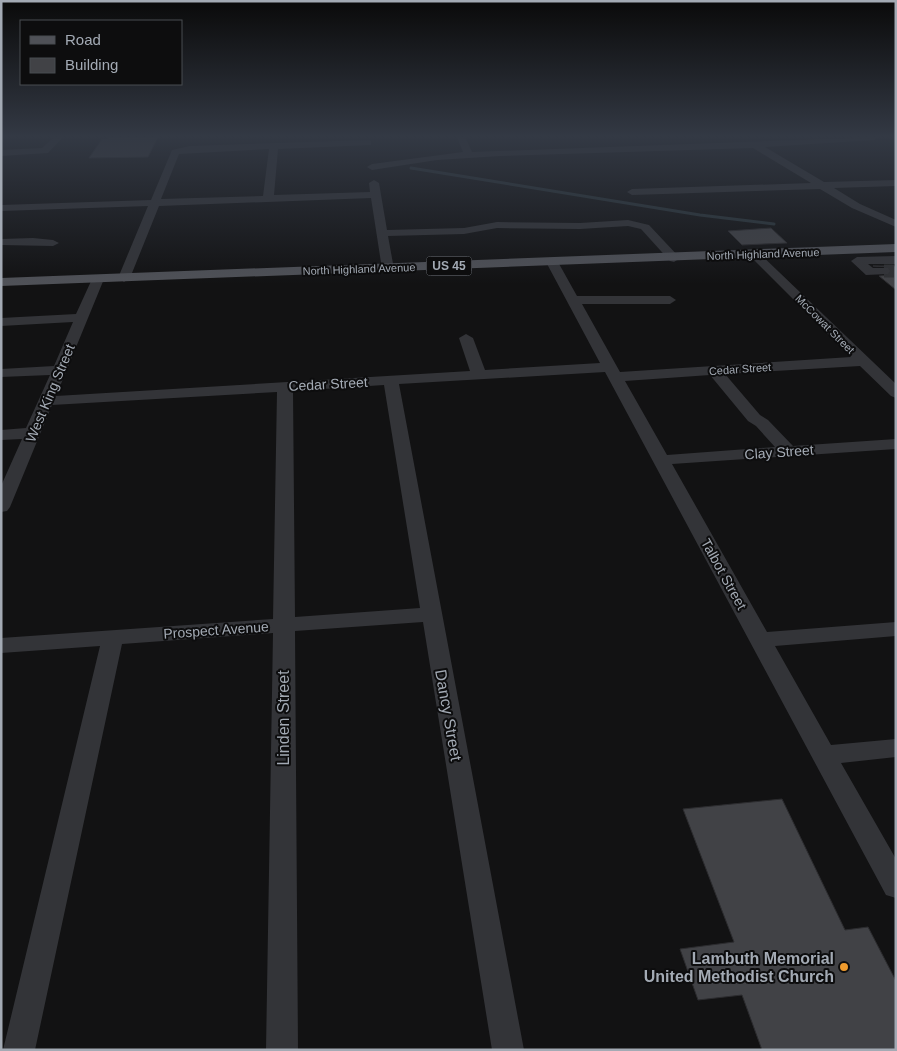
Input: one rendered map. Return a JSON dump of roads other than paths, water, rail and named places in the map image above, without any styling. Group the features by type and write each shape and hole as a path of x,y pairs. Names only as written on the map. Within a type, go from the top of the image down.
{"main road":[{"name":"North Highland Avenue","path":"1,282 755,255 896,248"}],"street":[{"path":"124,278 161,186"},
{"path":"268,199 269,186"},
{"path":"375,186 388,268"},
{"path":"632,192 820,186"},
{"path":"821,186 856,206 896,224"},
{"path":"1,208 376,195"},
{"path":"382,233 464,231 505,224 580,226 628,223 645,227 674,258"},
{"path":"1,242 33,241 52,244"},
{"path":"855,250 885,266"},
{"name":"McCowat Street","path":"755,255 896,393"},
{"name":"Talbot Street","path":"552,262 571,300 662,460 896,886"},
{"name":"West King Street","path":"1,507 98,278"},
{"path":"571,300 670,300"},
{"path":"1,322 81,318"},
{"name":"Cedar Street","path":"46,401 479,375 714,371 863,361"},
{"path":"1,373 59,370"},
{"path":"714,371 754,418 762,423 788,452"},
{"name":"Dancy Street","path":"391,380 508,1050"},
{"name":"Linden Street","path":"282,1050 285,387"},
{"name":"Clay Street","path":"662,460 896,444"},
{"name":"Prospect Avenue","path":"1,646 432,614"},
{"path":"760,640 896,629"},
{"path":"824,755 896,748"}],"lane":[{"path":"466,338 479,375"},
{"path":"1,435 32,433"},
{"path":"19,1050 113,638"}],"waterway":[{"path":"522,186 700,215 774,224"}],"tunnel":[{"path":"884,271 894,271"}],"place":[{"name":"Lambuth Memorial United Methodist Church","path":"844,967"}]}
